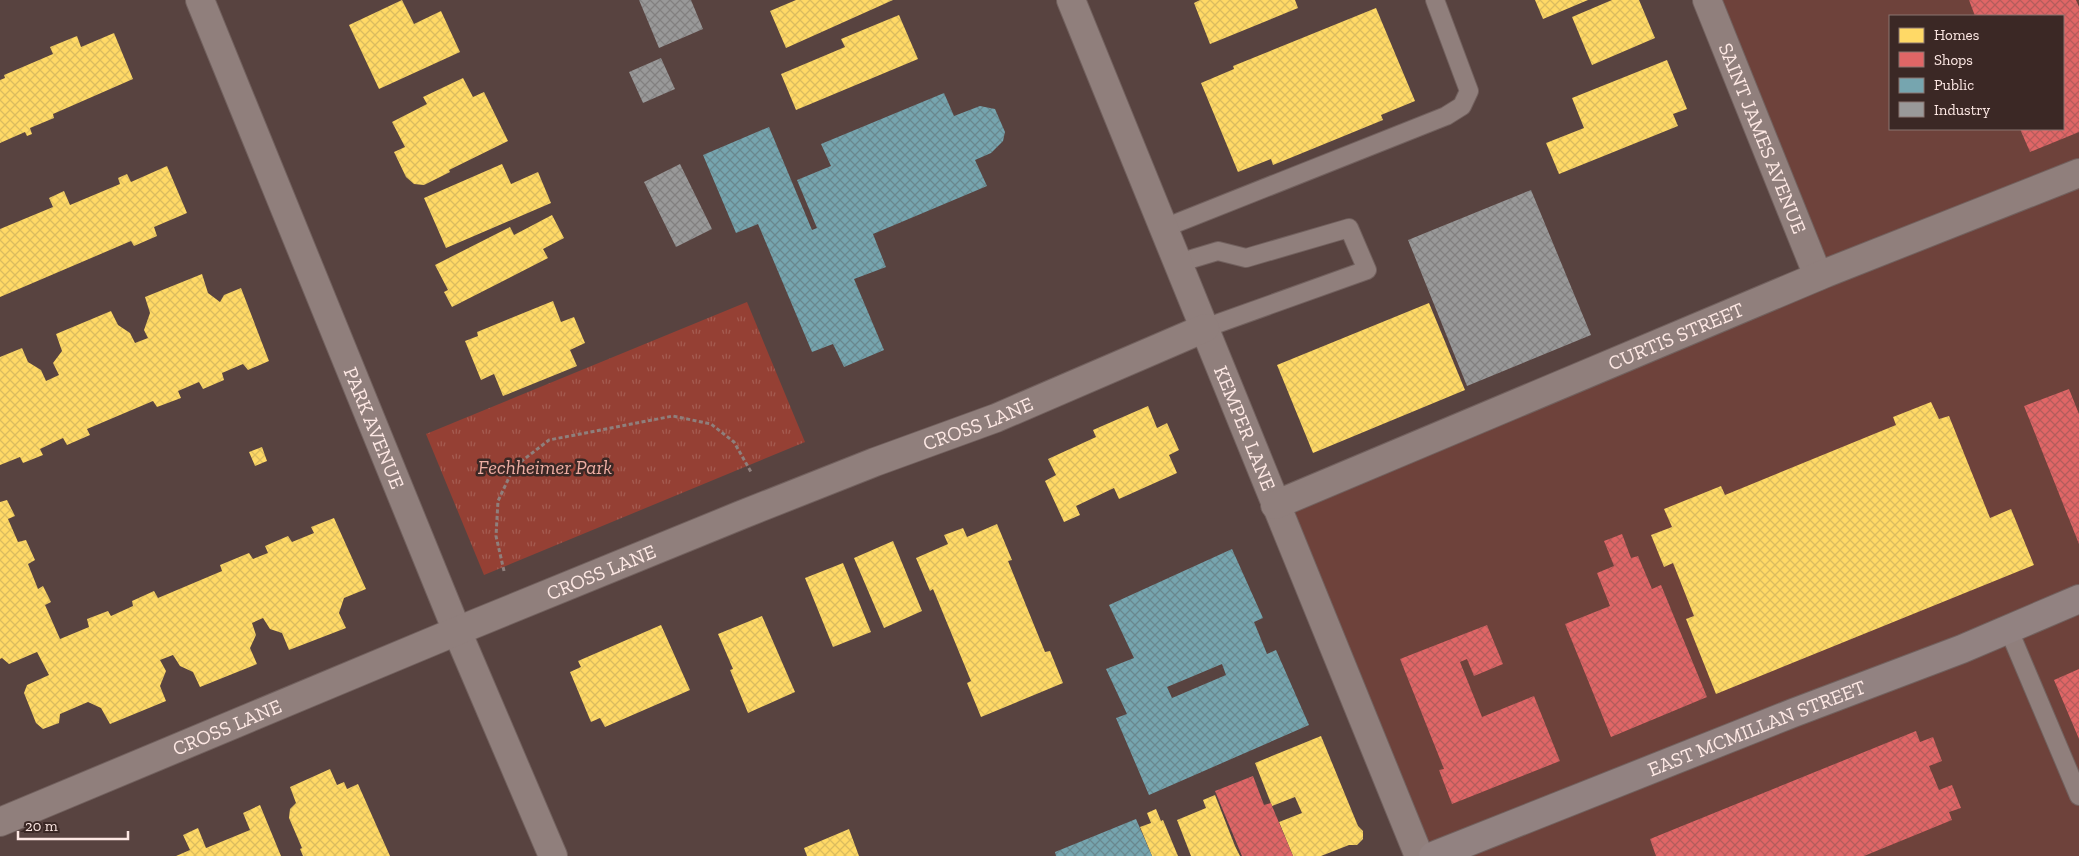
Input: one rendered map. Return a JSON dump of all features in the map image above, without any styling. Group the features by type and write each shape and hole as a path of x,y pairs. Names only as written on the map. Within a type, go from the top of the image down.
{"main road":[{"name":"EAST MCMILLAN STREET","path":"1433,856 1793,713 1962,649 2079,599"}],"street":[{"name":"PARK AVENUE","path":"200,0 457,631 553,856"},
{"name":"KEMPER LANE","path":"1071,0 1419,856"},
{"name":"SAINT JAMES AVENUE","path":"1707,0 1818,276"},
{"name":"CURTIS STREET","path":"1275,504 1818,276 2079,173"},
{"name":"CROSS LANE","path":"0,822 457,631 866,465 996,418 1205,328"}],"lane":[{"path":"1164,228 1446,116 1462,106 1469,91 1435,0"},
{"path":"1178,263 1218,251 1246,258 1349,228 1367,270 1205,328"},
{"path":"2008,628 2079,796"}],"path":[{"path":"504,571 496,536 498,500 514,467 549,440 673,416 711,424 734,442 751,472"}],"shaded area":[{"path":"1707,0 2079,0 2079,856 1419,856 1275,505 1818,276"}],"green space":[{"name":"Fechheimer Park","path":"747,302 805,442 484,575 426,434"}],"building: Homes":[{"path":"402,0 414,24 441,11 460,52 379,89 349,25"},
{"path":"796,0 893,0 786,48 770,11"},
{"path":"1200,0 1295,0 1298,8 1210,44 1194,3"},
{"path":"1535,0 1588,0 1543,19"},
{"path":"1612,0 1639,0 1655,38 1592,65 1572,17"},
{"path":"1376,8 1415,101 1381,115 1383,120 1273,165 1271,159 1238,172 1201,83 1234,69 1233,66"},
{"path":"899,15 918,59 796,110 781,74 845,47 841,39"},
{"path":"114,33 133,79 53,114 54,118 30,128 32,134 27,136 25,132 0,143 0,80 5,78 4,75 53,54 50,47 77,36 81,47"},
{"path":"1667,60 1687,109 1673,114 1678,126 1559,174 1546,143 1584,128 1572,98"},
{"path":"463,78 473,97 484,92 508,141 449,170 450,172 424,185 414,184 406,177 394,152 405,147 392,122 427,104 423,97"},
{"path":"502,164 511,184 538,172 551,203 446,248 424,198"},
{"path":"167,166 187,213 154,227 157,236 134,246 131,241 0,297 0,229 53,207 49,198 64,191 70,205 120,184 118,178 127,174 131,182"},
{"path":"552,215 564,238 543,249 548,258 452,307 444,292 448,290 435,265 510,227 514,235"},
{"path":"202,274 208,293 220,302 224,295 241,288 269,361 248,370 243,364 222,373 224,380 203,389 199,382 178,391 181,398 157,407 153,401 87,429 90,435 67,445 63,438 40,449 43,455 23,463 20,457 0,465 0,357 22,348 28,362 41,370 46,381 59,375 53,363 62,351 56,334 111,311 118,325 130,333 135,343 148,338 144,330 150,313 145,297"},
{"path":"553,301 561,322 574,317 585,343 570,350 577,366 503,396 494,374 481,380 465,341 478,336 477,332"},
{"path":"1429,303 1465,390 1313,453 1277,365"},
{"path":"1931,402 1939,419 1949,416 1990,518 2011,509 2034,565 1716,694 1686,619 1694,616 1673,563 1664,567 1651,535 1672,527 1664,509 1721,486 1725,495 1896,425 1893,417"},
{"path":"1148,406 1157,428 1167,423 1179,450 1169,455 1177,473 1119,499 1114,488 1076,506 1080,515 1064,522 1045,481 1056,475 1048,459 1096,437 1093,430"},
{"path":"262,447 267,461 255,466 249,452"},
{"path":"7,500 15,516 8,519 18,542 26,540 35,560 28,564 38,589 43,586 51,602 45,605 60,639 89,627 87,619 108,611 111,616 133,606 132,601 154,591 158,598 222,571 220,565 249,553 253,559 268,553 265,546 288,536 292,542 314,533 311,527 334,518 366,589 344,598 339,613 346,628 289,650 282,633 270,629 263,618 252,623 256,635 250,648 257,664 200,687 193,672 180,666 173,655 160,660 166,671 160,686 166,701 110,724 101,708 88,702 60,714 59,723 43,729 36,723 24,693 27,685 49,675 37,652 9,664 2,658 0,659 0,502"},
{"path":"997,524 1012,560 1008,561 1045,652 1050,651 1063,683 981,717 967,683 971,681 933,589 930,591 916,558 948,544 944,535 963,528 967,537"},
{"path":"893,541 922,611 884,628 854,558"},
{"path":"843,563 871,632 833,647 805,578"},
{"path":"762,616 795,692 748,713 730,670 733,669 718,634"},
{"path":"661,625 690,690 605,727 600,718 591,722 570,672 581,667 578,661"},
{"path":"1321,736 1358,826 1363,831 1363,839 1357,845 1349,845 1321,856 1293,856 1279,822 1302,813 1295,797 1272,806 1255,763"},
{"path":"330,769 337,785 344,782 347,789 358,784 390,856 303,856 300,849 302,848 289,818 290,809 296,803 290,787"},
{"path":"1215,795 1240,856 1191,856 1177,820 1206,808 1203,800"},
{"path":"260,805 281,856 176,856 190,850 183,835 198,828 206,848 250,830 243,813"},
{"path":"1156,809 1161,821 1163,820 1178,856 1152,856 1140,827 1151,823 1147,813"},
{"path":"849,829 859,856 807,856 804,848"}],"building: Shops":[{"path":"1969,0 2076,0 2079,7 2079,132 2030,152 2020,130 2064,130 2064,15 1975,15"},
{"path":"2069,389 2079,414 2079,544 2024,406"},
{"path":"1622,534 1631,558 1638,556 1652,589 1661,585 1707,697 1611,737 1565,624 1610,606 1597,573 1614,566 1604,541"},
{"path":"1487,625 1503,664 1474,676 1467,659 1460,662 1482,717 1534,696 1560,761 1452,804 1439,770 1444,769 1400,659"},
{"path":"2079,669 2079,739 2054,680"},
{"path":"1916,731 1920,742 1933,737 1942,761 1929,766 1939,790 1952,785 1961,808 1949,812 1952,820 1864,856 1656,856 1650,839"},
{"path":"1253,776 1264,805 1271,803 1293,856 1242,856 1215,791"}],"building: Public":[{"path":"944,93 954,116 980,106 995,109 1005,132 1003,141 991,153 975,160 987,186 873,234 886,267 854,279 884,350 844,367 833,344 812,352 758,224 736,233 703,155 769,127 812,230 817,228 797,180 831,166 821,144"},
{"path":"1232,549 1263,618 1254,622 1267,654 1276,650 1309,725 1149,795 1116,718 1127,714 1106,669 1134,658 1109,605","holes":["1222,664 1226,675 1172,698 1167,687"]},
{"path":"1136,819 1152,856 1056,856 1055,852"}],"building: Industry":[{"path":"639,0 691,0 703,29 659,48"},
{"path":"661,58 675,89 643,103 629,72"},
{"path":"680,164 712,229 676,247 644,182"},
{"path":"1531,190 1591,335 1467,386 1408,240"}]}
